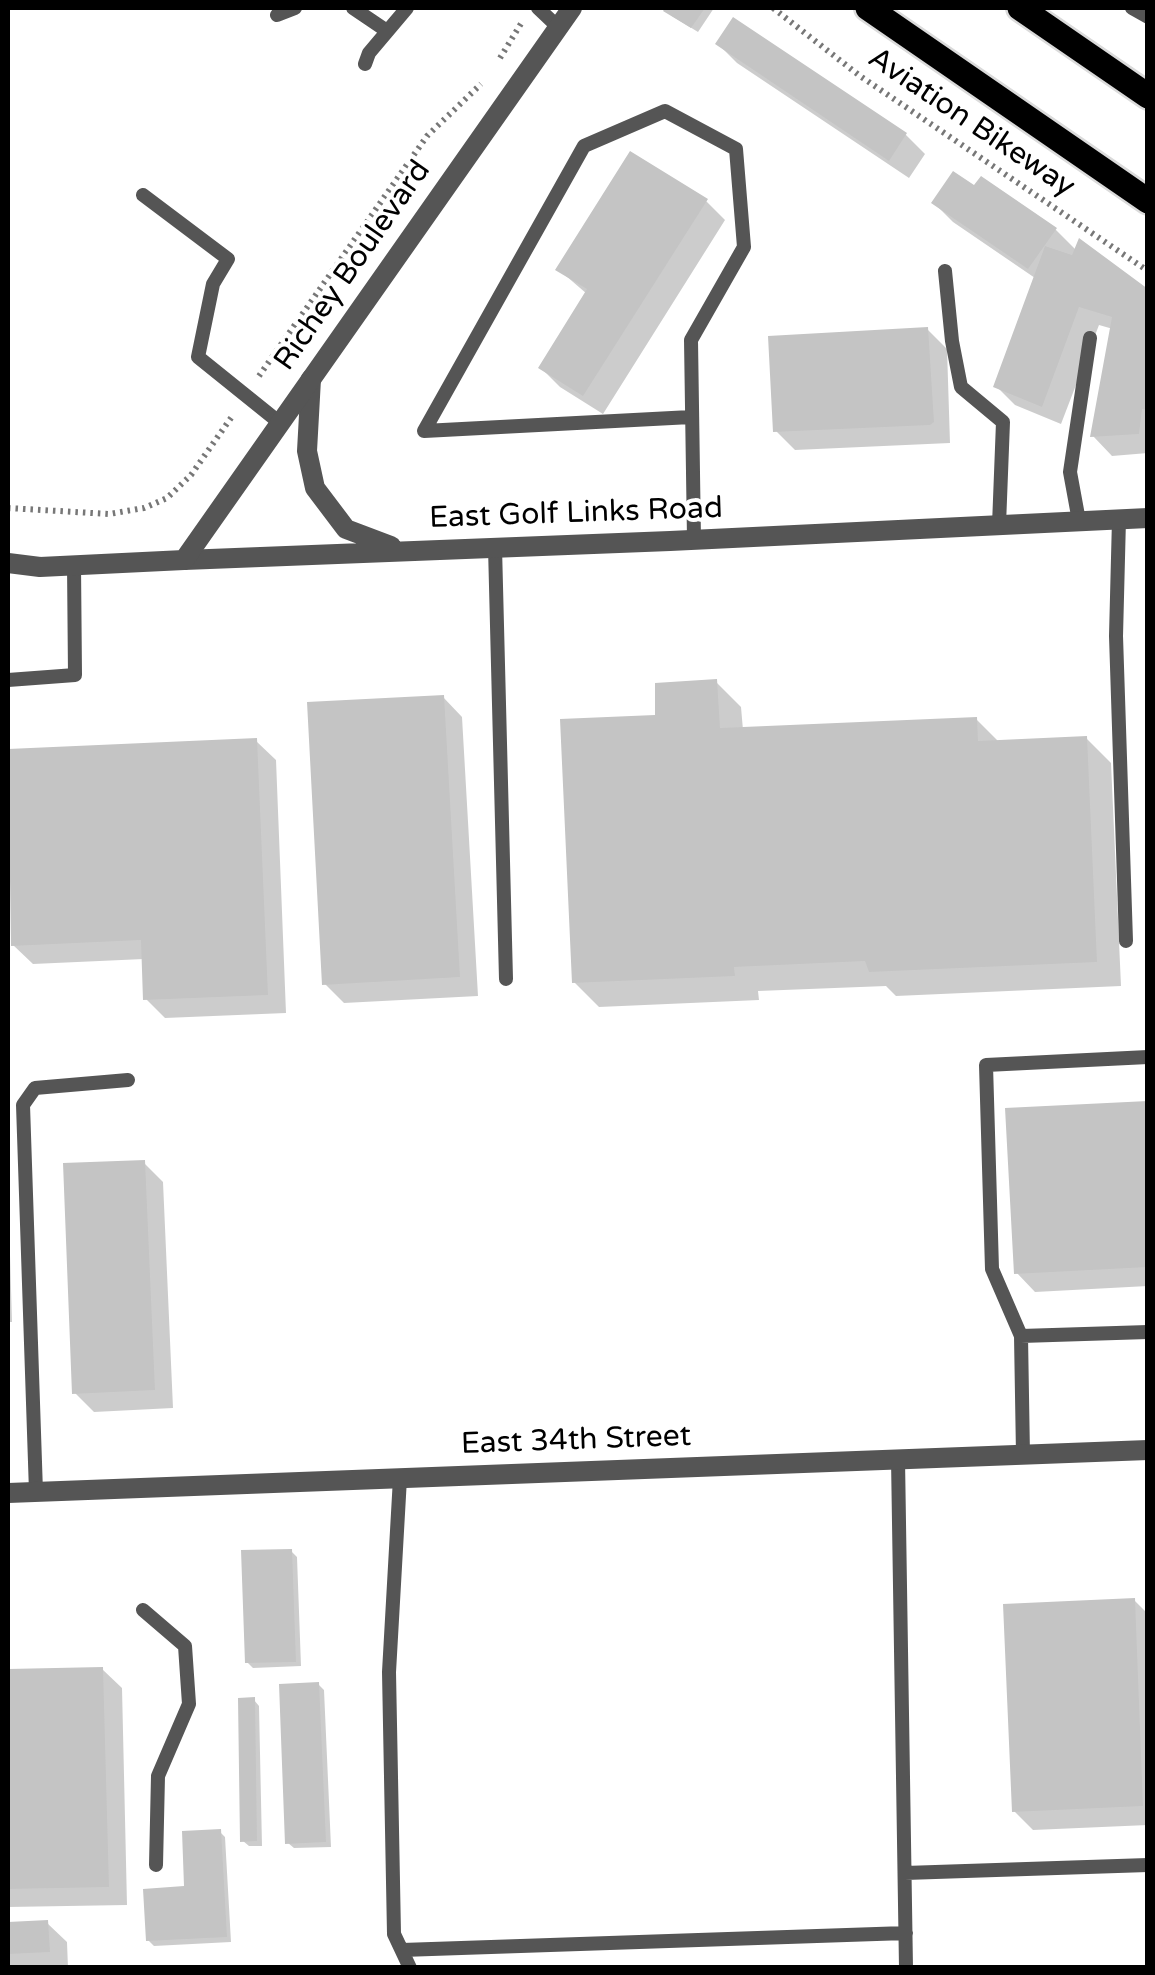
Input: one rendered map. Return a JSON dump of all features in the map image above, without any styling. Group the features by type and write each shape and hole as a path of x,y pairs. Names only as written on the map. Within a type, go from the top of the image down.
{"main road":[{"path":"868,8 1148,201"},
{"path":"1020,8 1148,96"}],"street":[{"name":"Richey Boulevard","path":"184,560 572,8"},
{"path":"311,379 307,451 316,488 346,528 402,550"},
{"name":"East Golf Links Road","path":"8,564 74,566 1148,518"},
{"name":"East 34th Street","path":"8,1493 1148,1450"}],"lane":[{"path":"277,15 295,8"},
{"path":"353,8 387,31"},
{"path":"365,64 369,53 407,8"},
{"path":"535,8 558,26"},
{"path":"1132,8 1148,17"},
{"path":"692,417 424,432 584,146 665,111 736,148 744,247 691,340 694,539"},
{"path":"143,195 228,260 213,284 198,357 280,422"},
{"path":"945,270 961,387 1003,422 999,525"},
{"path":"1079,521 1070,472 1090,338"},
{"path":"1119,519 1116,636 1126,940"},
{"path":"495,547 506,979"},
{"path":"8,680 75,676 74,566"},
{"path":"1023,1455 1021,1336 992,1269 986,1065 1148,1057"},
{"path":"36,1492 23,1105 35,1088 128,1080"},
{"path":"1021,1336 1148,1332"},
{"path":"898,1459 906,1968"},
{"path":"400,1478 389,1672 394,1934 410,1968"},
{"path":"142,1610 186,1646 190,1704 158,1776 156,1865"},
{"path":"905,1873 1148,1865"},
{"path":"402,1950 906,1933"}],"path":[{"path":"495,65 535,8"},
{"name":"Aviation Bikeway","path":"773,8 860,76 1148,271"},
{"path":"286,336 428,136 485,81"},
{"path":"8,508 109,514 144,508 167,498 191,475 224,428"}],"building":[{"path":"705,8 691,28 663,11"},
{"path":"733,17 907,133 889,161 715,44"},
{"path":"630,151 708,199 583,396 538,368 587,289 555,270"},
{"path":"953,171 974,185 981,176 1057,228 1028,269 931,203"},
{"path":"1079,238 1148,289 1148,410 1142,409 1139,434 1090,437 1112,317 1079,307 1042,407 993,387 1045,246 1072,255"},
{"path":"928,327 934,422 930,425 773,432 768,336"},
{"path":"717,679 720,728 977,717 978,741 1087,736 1097,962 869,972 865,961 734,967 735,976 572,983 560,719 655,715 655,683"},
{"path":"444,695 460,977 322,985 307,702"},
{"path":"257,738 268,995 143,1000 141,940 11,946 8,749"},
{"path":"1148,1101 1148,1267 1014,1274 1005,1108"},
{"path":"145,1160 155,1390 72,1394 63,1163"},
{"path":"292,1549 296,1662 245,1663 241,1550"},
{"path":"1135,1598 1143,1806 1012,1812 1003,1604"},
{"path":"103,1667 109,1887 8,1889 8,1669"},
{"path":"319,1682 326,1842 285,1844 279,1684"},
{"path":"255,1697 257,1841 240,1842 238,1698"},
{"path":"221,1829 227,1937 146,1941 143,1889 184,1886 182,1831"},
{"path":"48,1920 50,1952 8,1954 8,1922"}]}
